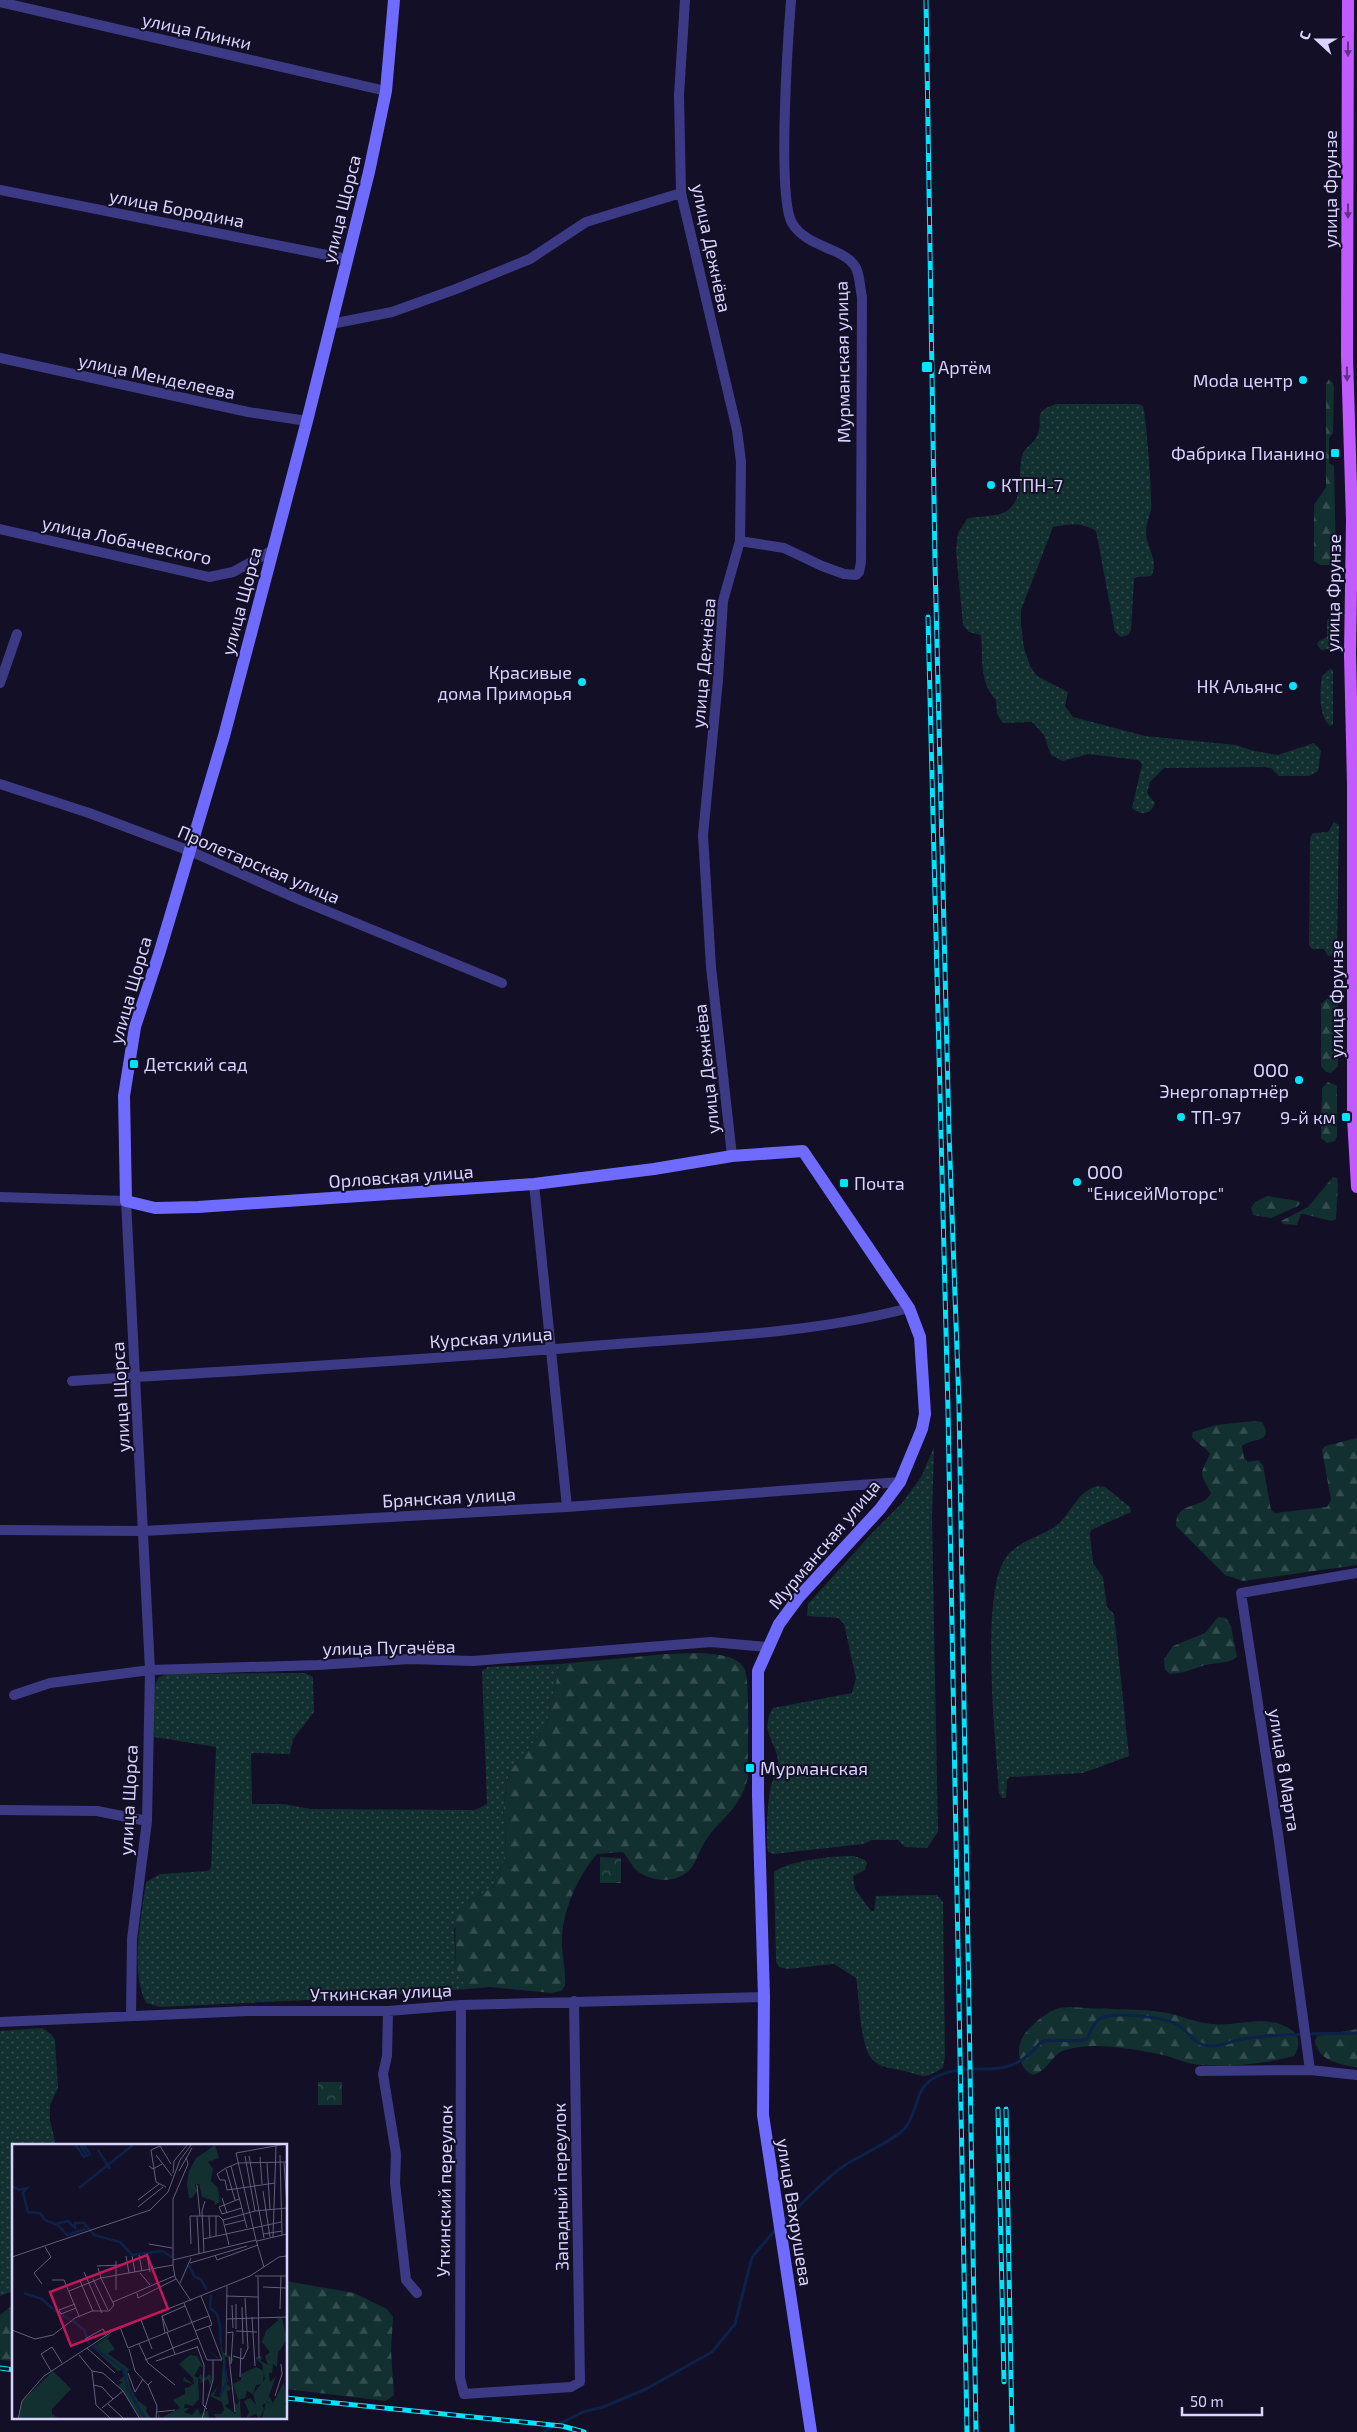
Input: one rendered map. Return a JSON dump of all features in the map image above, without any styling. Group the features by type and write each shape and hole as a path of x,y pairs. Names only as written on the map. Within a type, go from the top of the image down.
{"main road":[{"name":"улица Щорса","path":"126,1201 124,1096 135,1027 224,736 307,421 369,172 386,91 394,0"},
{"name":"улица Фрунзе","path":"1348,0 1347,356 1352,520 1350,654 1354,784 1354,1117 1357,1187"},
{"name":"Орловская улица","path":"126,1201 155,1208 189,1207 534,1184 654,1169 732,1156 803,1151"},
{"name":"Мурманская улица","path":"764,1996 758,1796 758,1672 767,1647 779,1624 799,1597 880,1509 900,1482 922,1429 926,1414 920,1337 909,1308 803,1151"},
{"name":"улица Вахрушева","path":"764,1996 763,2115 811,2432"}],"street":[{"name":"улица Дежнёва","path":"685,0 679,95 681,192 737,430 741,462 740,541 722,601 718,680 703,835 711,967 732,1156"},
{"name":"Мурманская улица","path":"740,541 784,548 844,574 856,575 859,572 861,562 862,298 856,268 851,262 839,254 812,243 798,232 791,221 784,165 791,0"},
{"name":"улица Глинки","path":"0,2 386,91"},
{"name":"улица Бородина","path":"0,190 347,258"},
{"path":"331,324 392,312 456,289 530,259 586,222 681,192"},
{"name":"улица Менделеева","path":"0,358 248,412 307,421"},
{"name":"улица Лобачевского","path":"0,529 210,576 233,572 273,550"},
{"path":"0,683 16,634"},
{"name":"Пролетарская улица","path":"0,784 90,813 190,851 300,900 502,983"},
{"path":"534,1184 567,1507"},
{"name":"Орловская улица","path":"0,1197 126,1201"},
{"name":"улица Щорса","path":"126,1201 137,1378 150,1670 147,1821 132,1939 131,2016"},
{"name":"Курская улица","path":"72,1381 552,1350 798,1330 870,1318 909,1308"},
{"name":"Брянская улица","path":"0,1530 144,1531 567,1507 900,1482"},
{"name":"улица 8 Марта","path":"1310,2070 1278,1834 1241,1592 1357,1573"},
{"name":"улица Пугачёва","path":"14,1695 50,1683 150,1670 410,1659 473,1661 711,1642 767,1647"},
{"path":"0,1810 97,1811 147,1821"},
{"name":"Уткинская улица","path":"0,2022 248,2011 388,2011 461,2005 764,1996"},
{"name":"Западный переулок","path":"460,2378 464,2394 571,2387 580,2382 574,2002"},
{"name":"Уткинский переулок","path":"460,2378 461,2005"},
{"path":"388,2011 387,2056 383,2074 396,2154 395,2183 406,2280 417,2293"},
{"path":"1200,2071 1310,2070 1357,2075"}],"green space":[{"path":"1329,379 1334,387 1333,433 1329,438 1329,463 1334,466 1336,562 1332,565 1320,565 1314,561 1314,505 1326,487 1326,384"},
{"path":"1056,404 1138,404 1143,406 1151,504 1146,532 1154,566 1151,576 1134,579 1131,630 1128,635 1121,637 1115,632 1096,531 1086,526 1075,524 1053,527 1021,610 1024,648 1030,666 1037,676 1068,692 1065,706 1073,717 1145,736 1236,745 1254,751 1278,755 1314,743 1321,751 1318,771 1309,776 1279,776 1271,768 1265,767 1164,768 1150,782 1147,793 1155,803 1151,810 1142,813 1132,808 1142,764 1138,760 1088,754 1063,761 1051,755 1044,735 1032,722 1003,723 997,714 996,700 984,678 981,635 969,632 963,625 956,551 958,533 967,519 1004,513 1013,504 1019,492 1023,453 1037,436 1043,410"},
{"path":"1330,617 1338,619 1338,646 1321,650 1317,644 1327,637 1327,621"},
{"path":"1330,669 1333,670 1333,725 1330,726 1323,716 1320,696 1322,676"},
{"path":"1334,822 1339,825 1337,951 1334,955 1328,956 1324,949 1312,949 1309,945 1310,838 1313,833 1328,832"},
{"path":"1329,997 1338,1002 1338,1066 1331,1073 1326,1072 1321,1066 1321,1004"},
{"path":"1328,1082 1337,1086 1337,1136 1335,1141 1327,1143 1321,1138 1322,1088"},
{"path":"1333,1177 1337,1178 1338,1184 1336,1219 1331,1221 1301,1214 1297,1225 1283,1224 1281,1221 1308,1207"},
{"path":"1267,1196 1298,1201 1300,1203 1298,1206 1271,1218 1253,1215 1251,1208 1255,1202"},
{"path":"1254,1421 1262,1422 1266,1434 1261,1439 1242,1446 1244,1458 1248,1462 1258,1460 1263,1465 1271,1510 1275,1513 1327,1507 1331,1500 1322,1450 1325,1446 1357,1438 1357,1565 1243,1581 1225,1575 1176,1526 1180,1512 1185,1508 1202,1502 1211,1493 1202,1474 1210,1454 1192,1437 1193,1432 1216,1425"},
{"path":"934,1447 932,1516 938,1832 927,1848 905,1847 898,1840 872,1840 863,1844 774,1854 768,1852 767,1827 770,1789 778,1769 776,1752 767,1725 773,1708 852,1693 856,1678 844,1624 838,1618 807,1616 808,1604 902,1503 921,1477"},
{"path":"1098,1486 1105,1487 1130,1507 1131,1512 1091,1530 1090,1534 1093,1563 1103,1577 1107,1607 1114,1614 1129,1756 1083,1773 1010,1777 1007,1780 1006,1798 1002,1798 999,1793 991,1672 993,1605 997,1578 1005,1559 1016,1547 1058,1524 1085,1492"},
{"path":"1218,1617 1226,1618 1231,1626 1237,1657 1233,1660 1179,1673 1170,1674 1165,1670 1164,1659 1173,1646 1205,1633"},
{"path":"698,1653 730,1657 740,1663 746,1675 748,1776 738,1801 708,1837 692,1867 674,1879 653,1879 640,1873 623,1852 597,1854 577,1885 567,1910 562,1935 565,1986 561,1991 552,1993 490,1987 467,1989 456,1968 455,1916 469,1901 493,1887 500,1872 505,1854 506,1826 503,1814 507,1782 511,1770 546,1727 560,1664 666,1654"},
{"path":"560,1664 546,1727 511,1770 507,1781 503,1814 506,1826 505,1854 500,1872 493,1887 469,1901 454,1929 456,1968 467,1989 330,1999 160,2007 146,2003 141,1990 138,1944 146,1882 160,1874 208,1871 211,1868 216,1747 154,1737 154,1686 159,1677 167,1674 305,1673 313,1677 314,1712 293,1739 290,1754 253,1753 251,1755 252,1804 284,1804 310,1809 475,1810 487,1804 482,1671 488,1667"},
{"path":"854,1856 865,1860 867,1863 865,1870 853,1876 855,1889 871,1911 874,1911 876,1896 937,1895 943,1902 945,2056 943,2068 927,2076 885,2067 875,2062 870,2056 863,2036 856,1978 834,1964 787,1969 779,1967 776,1962 774,1872 790,1864 824,1858"},
{"path":"600,1857 621,1858 621,1883 600,1883"},
{"path":"1073,2007 1162,2012 1211,2024 1253,2021 1273,2022 1293,2031 1298,2040 1298,2046 1294,2056 1283,2059 1224,2066 1195,2064 1159,2054 1125,2048 1076,2047 1060,2052 1038,2073 1033,2075 1028,2072 1021,2063 1019,2051 1024,2035 1050,2012 1056,2009"},
{"path":"42,2028 51,2034 55,2040 58,2088 50,2105 50,2120 56,2144 12,2144 12,2292 0,2296 0,2031"},
{"path":"1357,2029 1357,2068 1337,2063 1325,2057 1317,2048 1315,2041 1317,2036"},
{"path":"318,2082 342,2082 342,2105 318,2105"},
{"path":"288,2281 354,2293 387,2309 393,2317 391,2350 394,2395 386,2401 288,2389"},
{"path":"12,2306 12,2361 0,2360 0,2315"}],"waterway":[{"path":"783,2222 837,2171 902,2131 910,2121 923,2088 934,2078 949,2072 1001,2068 1014,2064 1027,2056 1041,2042 1087,2039 1096,2022 1104,2017 1124,2015 1169,2021 1181,2027 1196,2041 1207,2046 1218,2046 1256,2037 1357,2033"},
{"path":"543,2432 583,2412 603,2407 646,2389 712,2352 735,2324 752,2257 777,2228"}],"railway":[{"path":"926,0 935,563 949,1133 959,1404 976,2432"},
{"path":"928,617 948,1411 967,2432"},
{"path":"998,2109 1004,2382"},
{"path":"1006,2109 1012,2432"},
{"path":"0,2368 12,2370"},
{"path":"288,2398 562,2426 584,2432"}],"place":[{"name":"Артём","path":"927,367"},
{"name":"Moda центр","path":"1303,380"},
{"name":"Фабрика Пианино","path":"1335,453"},
{"name":"КТПН-7","path":"991,485"},
{"name":"Красивые дома Приморья","path":"582,682"},
{"name":"НК Альянс","path":"1293,686"},
{"name":"Детский сад","path":"134,1064"},
{"name":"ООО Энергопартнёр","path":"1299,1080"},
{"name":"ТП-97","path":"1181,1117"},
{"name":"9-й км","path":"1346,1117"},
{"name":"ООО \"ЕнисейМоторс\"","path":"1077,1182"},
{"name":"Почта","path":"844,1183"},
{"name":"Мурманская","path":"750,1768"}]}
